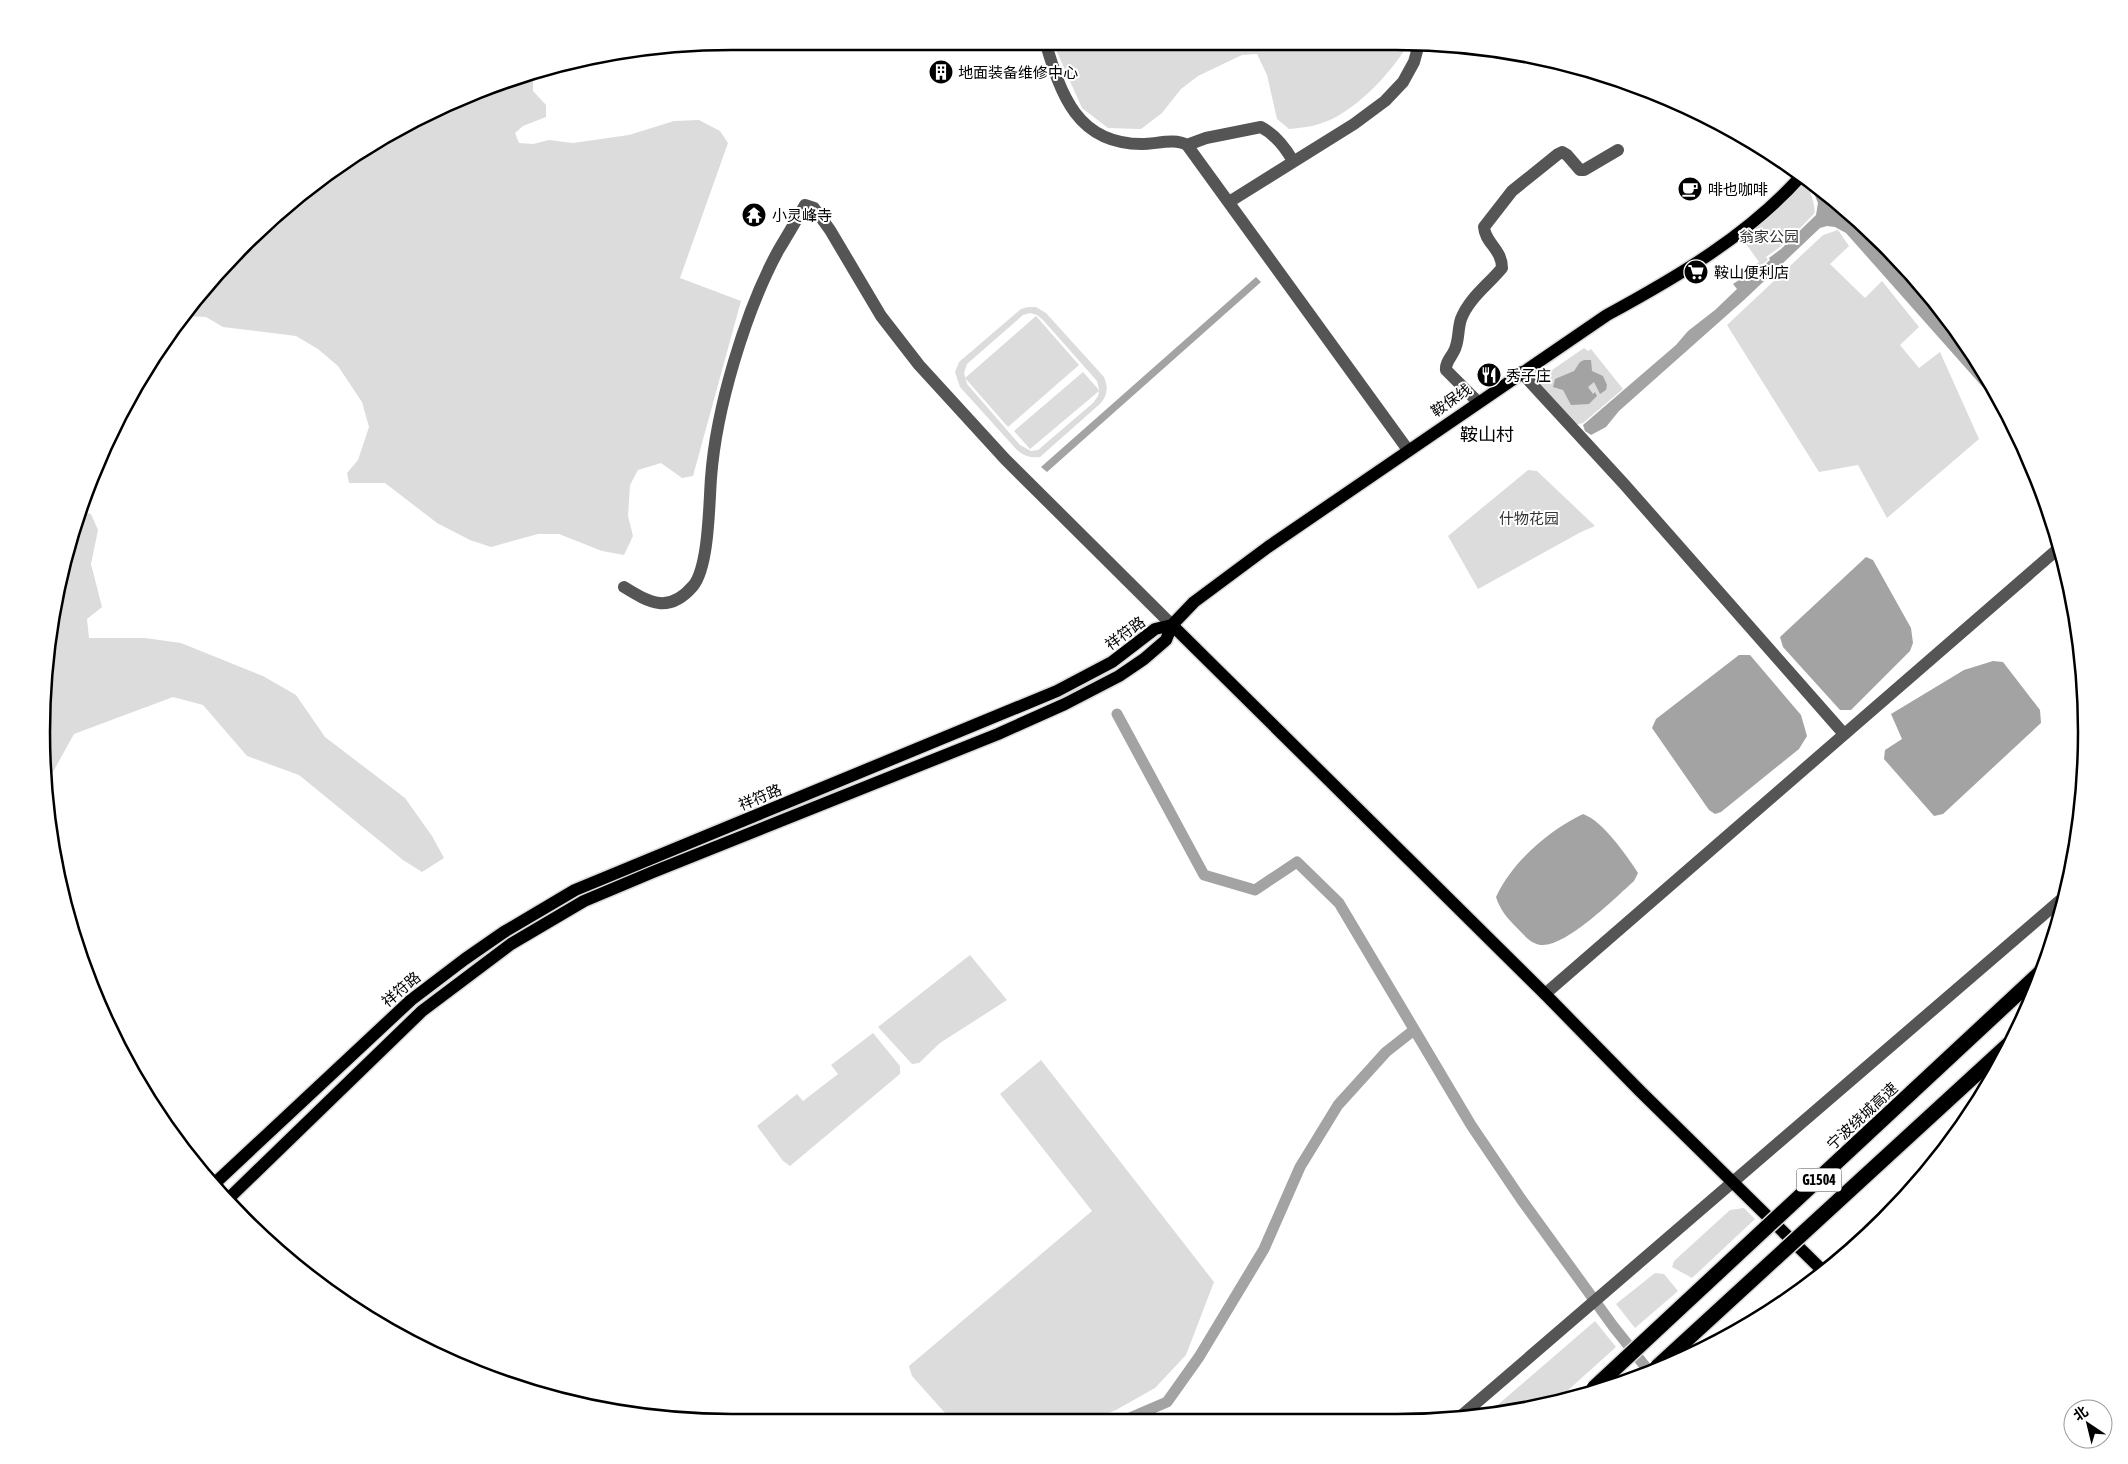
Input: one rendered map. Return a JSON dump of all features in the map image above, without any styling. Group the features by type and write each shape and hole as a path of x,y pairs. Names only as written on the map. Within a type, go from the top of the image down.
{"highway":[{"name":"宁波绕城高速","path":"1600,1383 2030,982"},
{"name":"G1504","path":"1666,1358 1996,1056"}],"main road":[{"name":"鞍保线","path":"1172,625 1194,602 1268,547 1408,450 1607,315 1652,290 1742,231 1780,200 1797,181"},
{"path":"1172,625 1545,994 1640,1091 1819,1266"},
{"name":"祥符路","path":"218,1180 411,1000 465,958 496,937 575,890 1058,691 1112,662 1155,629 1172,625"},
{"name":"祥符路","path":"232,1195 422,1011 511,944 584,901 944,756 1065,704 1119,676 1144,659 1166,640 1172,625"}],"street":[{"path":"1048,50 1052,66 1067,100 1074,112 1092,131 1103,138 1119,142 1141,144 1181,141 1188,145 1408,450"},
{"path":"1229,202 1354,124 1385,100 1403,82 1418,50"},
{"path":"1188,145 1206,138 1262,127 1270,132 1284,147 1293,161"},
{"path":"1478,402 1446,370 1446,366 1457,344 1457,333 1464,311 1477,294 1502,268 1502,259 1484,233 1484,227 1512,191 1558,154 1562,152 1567,155 1580,170 1584,170 1618,150"},
{"path":"624,587 646,601 655,604 668,602 684,594 695,584 702,567 712,460 730,375 754,305 774,261 805,205 814,208 830,230 881,316 919,365 1005,459 1172,625"},
{"path":"1521,372 1630,491 1844,734"},
{"path":"1545,994 2054,552"},
{"path":"1468,1410 2056,905"}],"green space":[{"path":"1056,50 1404,50 1382,79 1358,102 1332,119 1308,127 1289,129 1277,119 1267,75 1257,54 1242,55 1198,76 1181,89 1162,113 1141,129 1108,128 1082,108"},
{"path":"533,80 533,91 546,105 546,117 523,126 515,133 519,143 533,144 549,140 573,143 629,135 674,121 699,120 720,131 728,143 680,278 741,301 693,476 682,478 661,463 638,470 630,485 628,516 633,536 624,555 602,551 559,534 538,534 491,547 470,540 437,523 385,483 349,483 347,473 358,460 369,427 362,402 338,366 318,349 296,336 223,327 206,317 192,316 219,282 250,250 282,219 317,191 391,141 430,120 513,86"},
{"name":"翁家公园","path":"1799,182 1810,191 1815,210 1814,214 1784,244 1766,257 1768,260 1755,270 1753,267 1759,262 1741,237"},
{"path":"1838,230 1849,246 1830,264 1865,298 1882,281 1919,327 1900,345 1919,368 1940,352 1979,439 1887,518 1858,465 1819,472 1727,325 1823,235"},
{"path":"1036,307 1046,313 1104,377 1107,387 1105,397 1101,403 1040,457 1027,456 1017,450 960,387 955,372 959,362 1021,309","holes":["1030,313 1037,315 1097,381 1099,390 1083,372 1014,431 1030,449 1099,391 1093,403 1038,450 1031,451 1020,445 967,384 964,373 967,364 1023,315"]},
{"path":"1036,316 1079,365 1008,427 965,378"},
{"path":"1584,348 1588,351 1591,349 1623,389 1583,423 1574,425 1536,381"},
{"name":"什物花园","path":"1528,470 1537,471 1595,526 1478,589 1448,536"},
{"path":"86,513 91,514 98,530 91,564 102,607 87,619 89,638 145,638 181,643 263,676 296,695 325,737 405,798 432,836 444,858 422,872 403,860 299,775 247,756 203,705 173,697 74,734 51,775 51,687 56,643 73,555"},
{"path":"970,955 1007,1000 940,1043 919,1063 912,1064 878,1027"},
{"path":"873,1033 900,1066 900,1074 790,1166 783,1161 757,1126 797,1094 803,1101 838,1074 831,1065"},
{"path":"1041,1060 1214,1282 1186,1355 1155,1388 1106,1414 946,1414 912,1376 909,1366 1092,1211 1000,1094"},
{"path":"1744,1208 1755,1219 1692,1278 1672,1267 1674,1261 1730,1210"},
{"path":"1655,1273 1664,1274 1678,1291 1635,1328 1616,1304"},
{"path":"1595,1321 1616,1347 1565,1393 1496,1406"}],"shaded area":[{"path":"1814,193 1846,219 1909,282 1963,353 1988,393 1846,233 1835,227 1827,226 1820,228 1744,300 1619,411 1606,427 1591,435 1585,431 1583,425 1676,345 1688,331 1715,310 1737,289 1733,284 1745,276 1749,278 1816,215 1818,203"},
{"path":"1256,277 1261,282 1047,472 1041,467"},
{"path":"1591,360 1592,371 1603,376 1607,385 1606,390 1600,394 1594,382 1588,387 1597,396 1589,404 1571,405 1563,390 1553,387 1555,379 1574,371 1580,362"},
{"path":"1866,557 1873,560 1911,628 1913,643 1910,651 1851,710 1840,710 1783,647 1780,637"},
{"path":"1739,655 1750,655 1801,715 1807,736 1799,749 1721,812 1715,814 1709,810 1652,728 1656,719"},
{"path":"1993,661 2003,662 2040,710 2041,723 1943,814 1934,816 1884,759 1885,750 1902,739 1891,714 1964,670"},
{"path":"1583,814 1591,818 1606,831 1638,873 1634,881 1578,929 1553,943 1539,945 1526,937 1508,918 1496,897 1511,872 1532,849 1557,829"}],"waterway":[{"path":"1117,714 1204,875 1255,890 1297,862 1339,903 1471,1125 1521,1199 1613,1326 1645,1366"},
{"path":"1139,1414 1167,1402 1199,1357 1264,1249 1300,1167 1338,1105 1386,1052 1414,1030"}],"place":[{"name":"地面装备维修中心","path":"941,72"},
{"name":"啡也咖啡","path":"1690,189"},
{"name":"小灵峰寺","path":"754,215"},
{"name":"鞍山便利店","path":"1696,272"},
{"name":"秀子庄","path":"1489,375"}],"district":[{"name":"鞍山村","path":"1487,434"}]}
